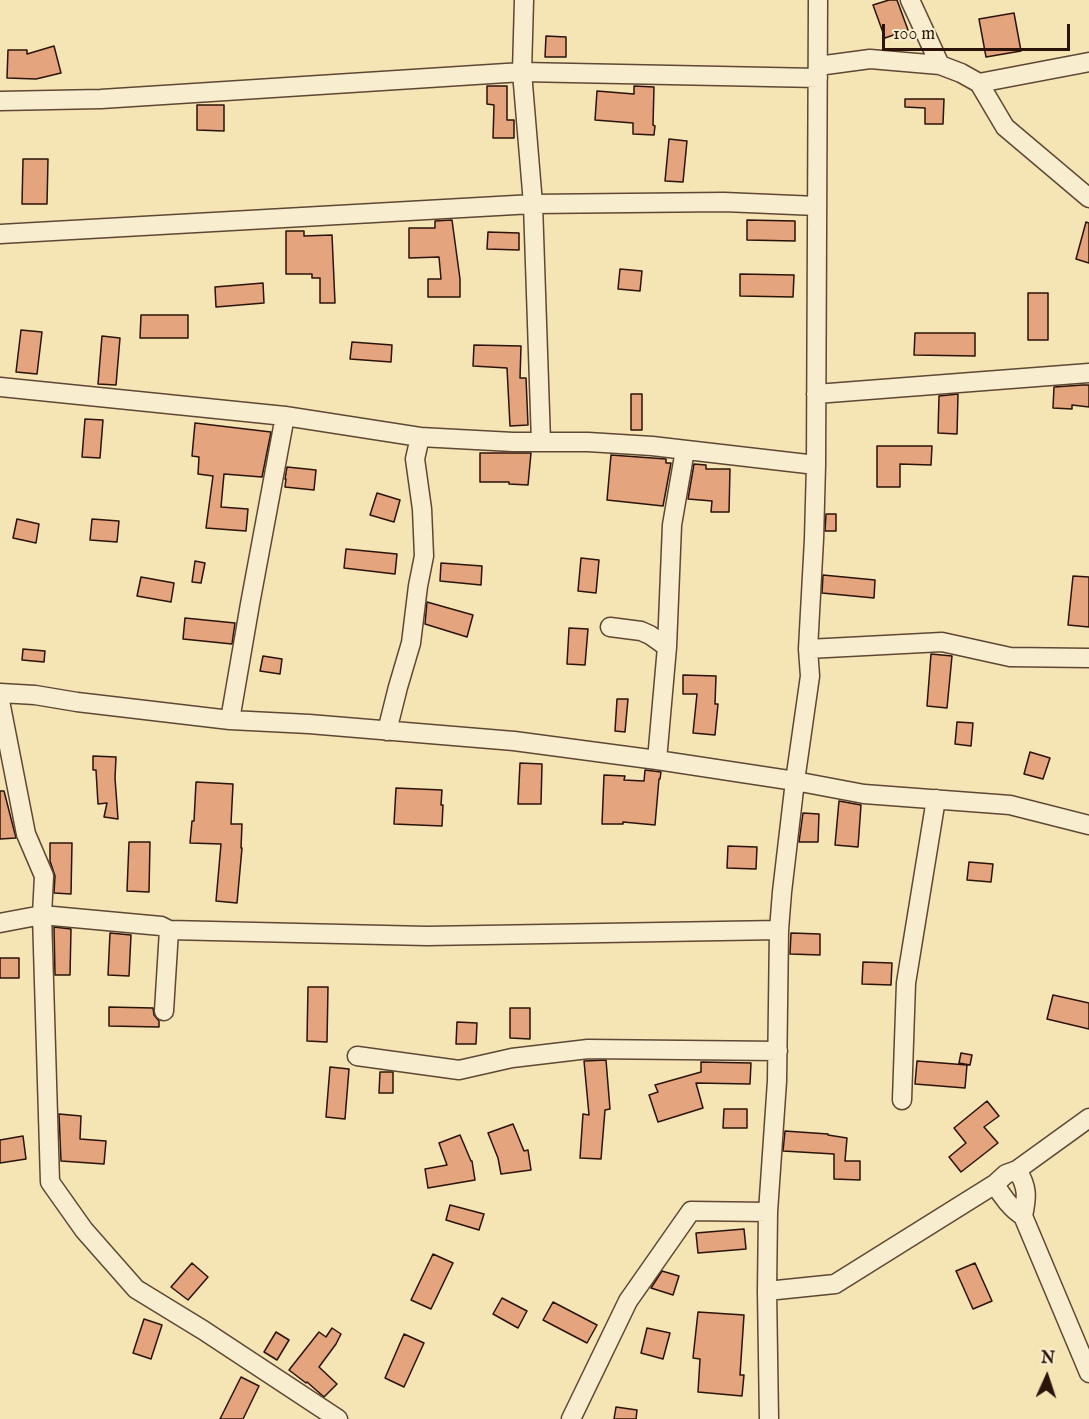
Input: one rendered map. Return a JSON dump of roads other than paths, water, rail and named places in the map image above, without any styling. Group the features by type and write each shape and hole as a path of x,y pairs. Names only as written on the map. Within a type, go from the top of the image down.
{"street":[{"path":"524,0 522,72 533,204 541,442"},
{"path":"769,1419 768,1212 777,1081 779,930 795,781 810,676 808,649 816,465 818,0"},
{"path":"910,0 940,65"},
{"path":"0,100 101,99 522,72 818,72 870,59 940,65 979,83 1005,127 1089,198"},
{"path":"979,83 1089,62"},
{"path":"0,234 533,204 723,202 817,206"},
{"path":"816,394 1089,372"},
{"path":"0,387 285,416 420,437 513,442 588,442 816,465"},
{"path":"230,720 285,416"},
{"path":"387,731 411,643 424,556 422,508 415,459 420,437"},
{"path":"657,760 667,647 672,525 685,450"},
{"path":"610,627 641,631 667,647"},
{"path":"808,649 942,642 1010,657 1089,658"},
{"path":"0,693 35,695 230,720 309,724 514,741 657,760 864,794 1010,806 1089,825"},
{"path":"0,701 26,834 44,876 42,915 50,1182 84,1230 136,1289 338,1419"},
{"path":"902,1101 906,983 936,799"},
{"path":"0,923 42,915 161,926 169,930 427,936 779,930"},
{"path":"164,1011 169,930"},
{"path":"357,1056 459,1070 512,1058 588,1049 778,1051"},
{"path":"767,1291 835,1284 995,1184 1006,1174 1017,1170 1089,1118"},
{"path":"1017,1170 1023,1180 1027,1197 1023,1216 1089,1373"},
{"path":"995,1184 1018,1214 1023,1216"},
{"path":"571,1419 628,1301 691,1211 768,1212"}]}
